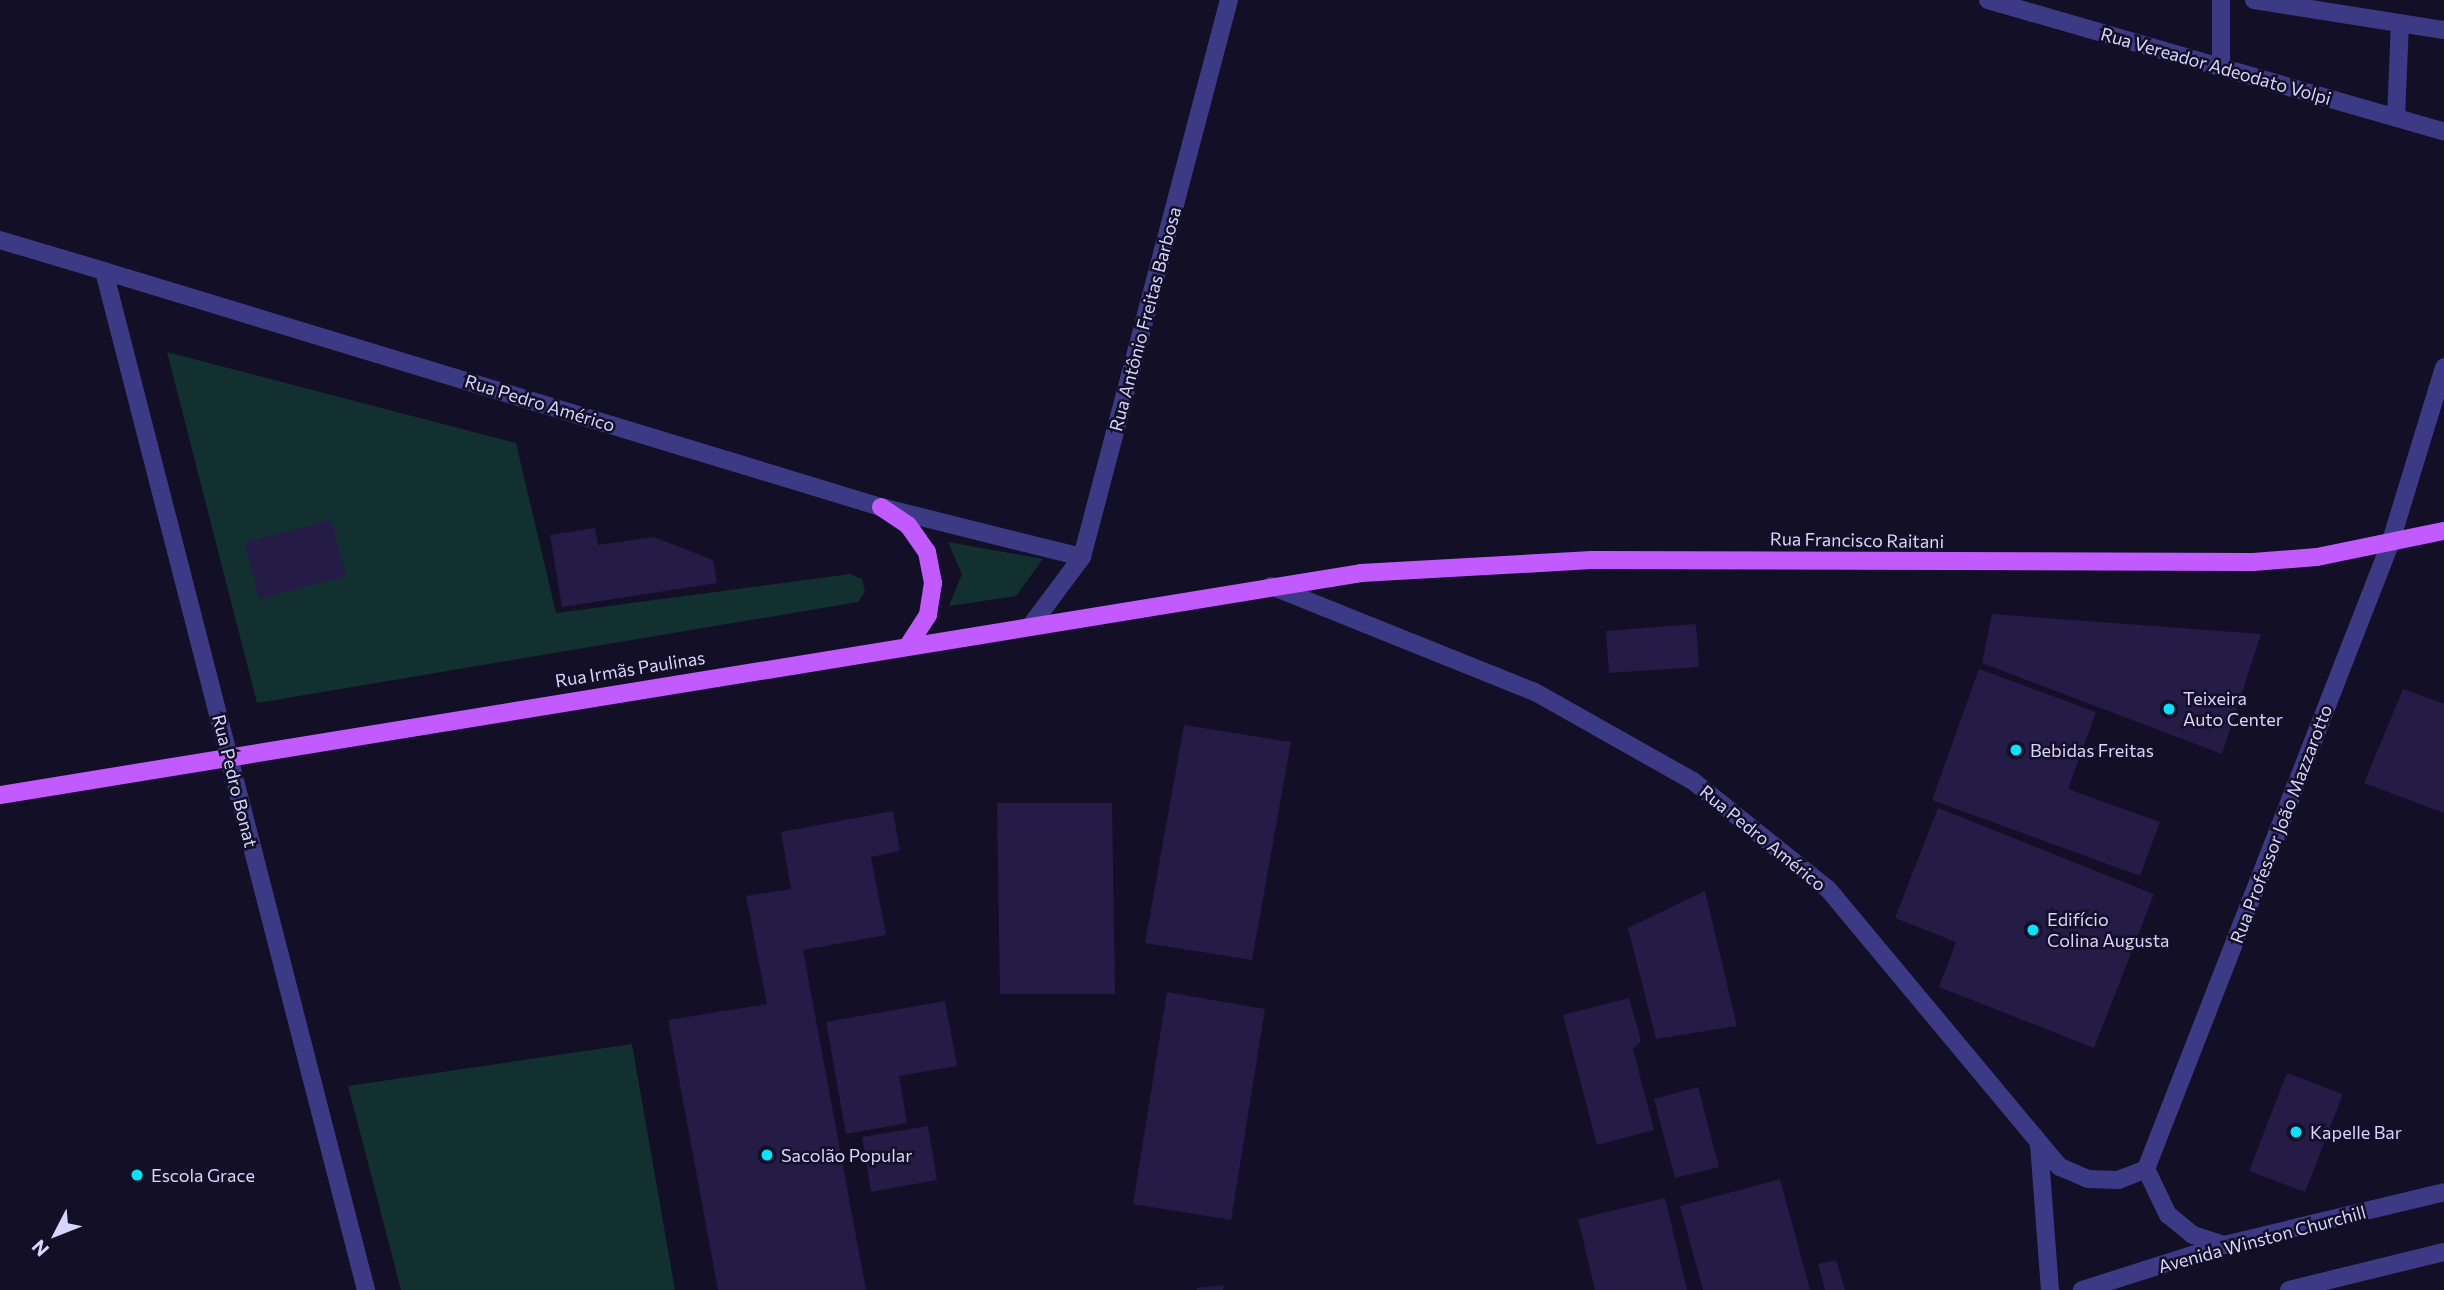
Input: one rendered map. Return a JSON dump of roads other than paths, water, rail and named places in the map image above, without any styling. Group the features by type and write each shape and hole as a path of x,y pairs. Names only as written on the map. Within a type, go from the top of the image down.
{"main road":[{"path":"881,507 908,525 926,552 933,583 928,615 910,643"},
{"name":"Rua Francisco Raitani","path":"1268,584 1488,564 2195,564 2317,557 2444,531"},
{"name":"Rua Irmãs Paulinas","path":"0,795 1268,584"}],"street":[{"name":"Rua Antônio Freitas Barbosa","path":"1032,624 1082,557 1229,0"},
{"name":"Rua Vereador Adeodato Volpi","path":"1988,0 2444,132"},
{"path":"2221,0 2221,67"},
{"path":"2254,0 2444,30"},
{"path":"2396,118 2400,23"},
{"name":"Rua Pedro Américo","path":"0,240 881,507 1082,557"},
{"name":"Rua Pedro Bonat","path":"104,271 366,1290"},
{"name":"Rua Professor João Mazzarotto","path":"2146,1169 2390,544 2444,367"},
{"name":"Rua Pedro Américo","path":"1268,584 1535,692 1693,781 1828,889 2060,1167 2088,1179 2118,1180 2146,1169"},
{"path":"2039,1144 2050,1290"},
{"path":"2146,1169 2168,1215 2193,1235 2224,1245"},
{"name":"Avenida Winston Churchill","path":"2082,1290 2224,1245 2444,1192"},
{"path":"2289,1290 2444,1252"}],"place":[{"name":"Teixeira Auto Center","path":"2169,709"},
{"name":"Bebidas Freitas","path":"2016,750"},
{"name":"Edifício Colina Augusta","path":"2033,930"},
{"name":"Kapelle Bar","path":"2296,1132"},
{"name":"Sacolão Popular","path":"767,1155"},
{"name":"Escola Grace","path":"137,1175"}]}
